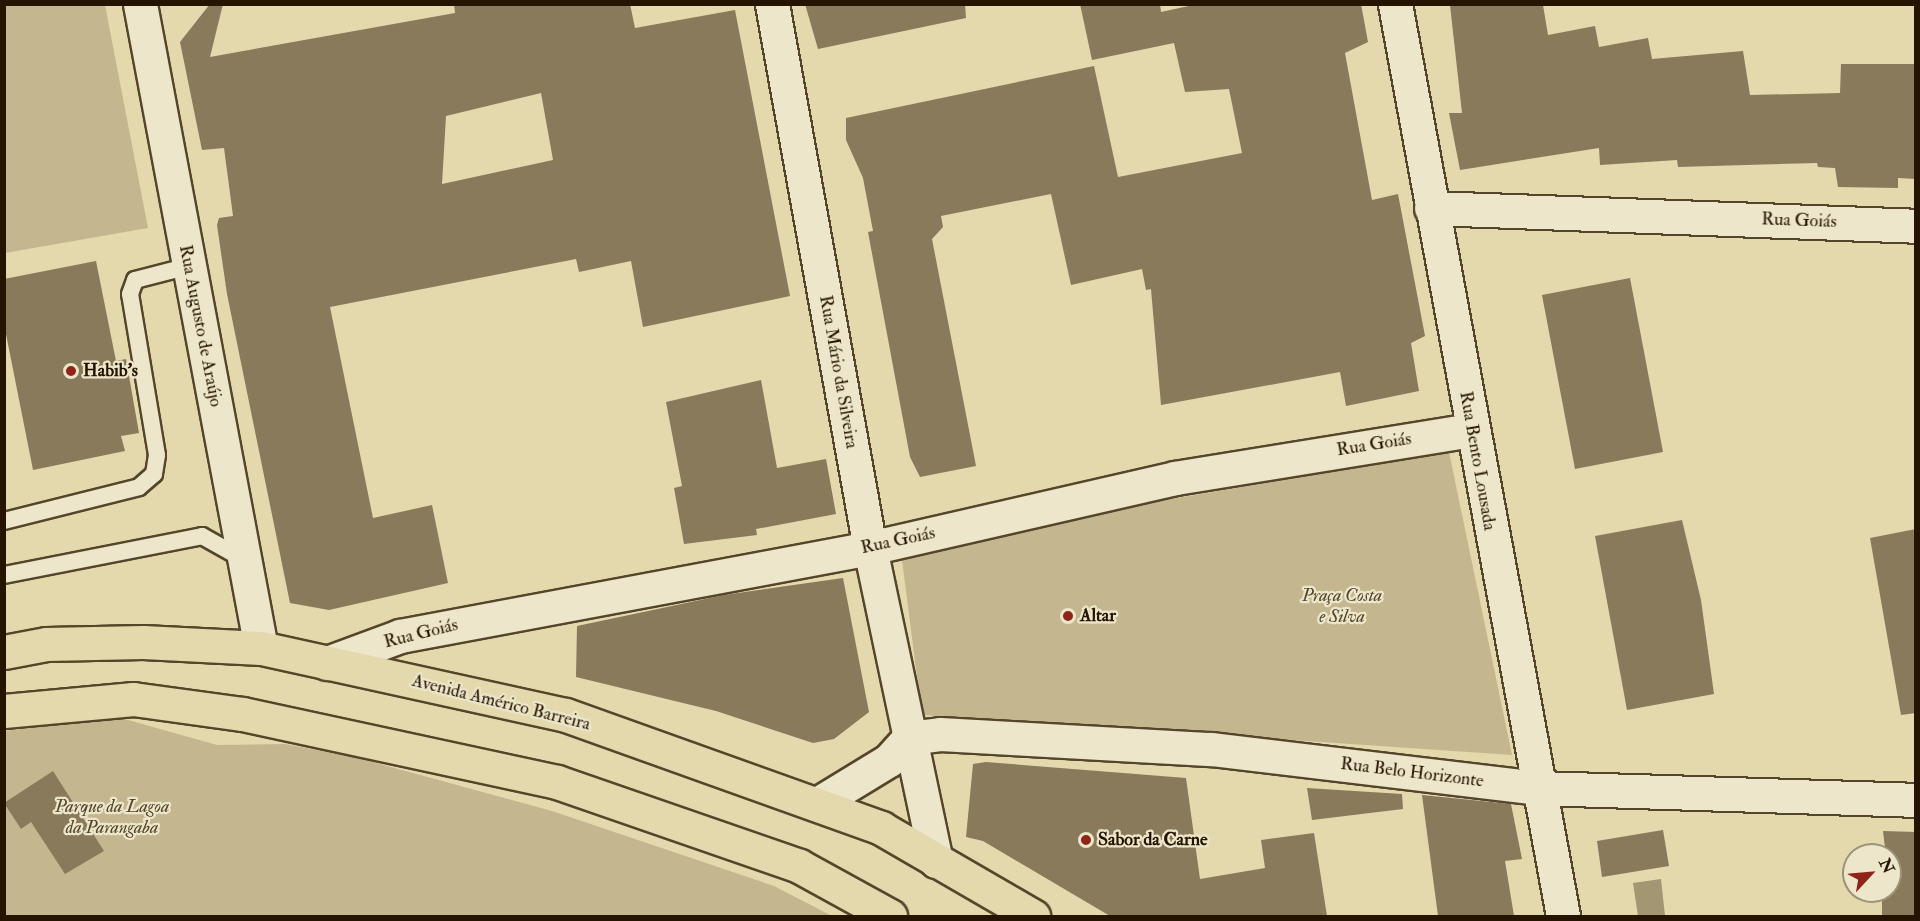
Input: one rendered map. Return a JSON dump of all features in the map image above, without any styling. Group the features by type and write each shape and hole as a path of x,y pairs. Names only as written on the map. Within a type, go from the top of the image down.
{"main road":[{"name":"Avenida Américo Barreira","path":"4,652 46,644 132,642 261,648 566,715 881,828 1033,916"},
{"path":"4,711 134,699 243,714 557,782 799,866 890,916"}],"street":[{"name":"Rua Augusto de Araújo","path":"140,4 261,648"},
{"name":"Rua Mário da Silveira","path":"772,4 870,548 936,861"},
{"name":"Rua Bento Lousada","path":"1395,4 1471,430 1563,916"},
{"name":"Rua Goiás","path":"1431,208 1916,226"},
{"name":"Rua Goiás","path":"327,663 411,633 870,548 1175,478 1471,430"},
{"name":"Rua Belo Horizonte","path":"909,738 940,734 1212,749 1538,788 1916,800"},
{"path":"817,804 889,760 909,738"}],"lane":[{"path":"4,520 139,487 154,474 157,455 130,294 141,278 189,266"},
{"path":"4,575 202,536 244,559"}],"green space":[{"path":"5,4 105,5 148,228 5,253"},
{"name":"Praça Costa e Silva","path":"1449,452 1512,755 922,715 900,545"},
{"name":"Parque da Lagoa da Parangaba","path":"121,718 217,745 285,744 358,758 552,811 774,886 832,916 5,916 4,731"}],"shaded area":[{"path":"1661,879 1665,916 1638,916 1633,883"}],"building":[{"path":"210,4 223,4 210,57 455,13 454,4 630,4 635,28 735,10 790,296 643,327 631,261 579,272 576,259 330,307 373,518 432,505 448,583 329,610 290,603 227,294 217,225 219,218 233,216 224,148 202,150 180,42","holes":["541,93 553,160 442,184 446,116"]},
{"path":"805,4 965,4 966,18 818,49"},
{"path":"1080,4 1160,4 1161,12 1198,4 1361,4 1368,42 1345,53 1372,200 1398,194 1425,336 1411,343 1419,391 1346,406 1340,372 1161,405 1151,289 1146,290 1142,269 1071,285 1051,194 941,216 943,227 932,239 976,466 920,477 910,457 868,232 873,231 863,178 846,140 846,118 1094,66 1118,177 1242,153 1229,89 1185,92 1174,43 1092,60"},
{"path":"1450,5 1543,5 1548,35 1595,26 1599,47 1648,38 1652,59 1743,51 1750,95 1840,93 1841,64 1916,64 1916,179 1898,178 1898,188 1838,187 1835,168 1818,167 1817,163 1678,167 1677,160 1600,165 1599,148 1460,170 1449,113 1462,113"},
{"name":"Habib's","path":"96,261 116,361 126,359 139,433 121,436 125,451 33,470 4,324 4,279"},
{"path":"1630,278 1663,452 1575,469 1542,295"},
{"path":"761,380 777,468 826,459 836,514 756,529 757,535 684,544 674,488 682,486 666,402"},
{"path":"1682,520 1701,600 1714,694 1627,710 1595,536"},
{"path":"1916,529 1916,713 1901,715 1870,538"},
{"path":"843,578 869,712 834,739 813,743 716,711 576,677 577,626 724,595"},
{"name":"Sabor da Carne","path":"986,762 1186,778 1200,879 1265,868 1261,840 1314,833 1327,916 1110,916 983,841 966,837 973,764"},
{"path":"53,771 104,851 65,874 31,822 21,829 4,803"},
{"path":"1307,788 1402,794 1403,809 1312,820"},
{"path":"1422,795 1511,804 1522,859 1505,861 1514,916 1438,916"},
{"path":"1663,830 1669,866 1602,877 1597,841"},
{"path":"1883,831 1916,832 1916,916 1882,916 1882,903 1902,903 1902,843 1884,843"}],"place":[{"name":"Habib's","path":"71,371"},
{"name":"Altar","path":"1068,616"},
{"name":"Sabor da Carne","path":"1086,840"}]}
